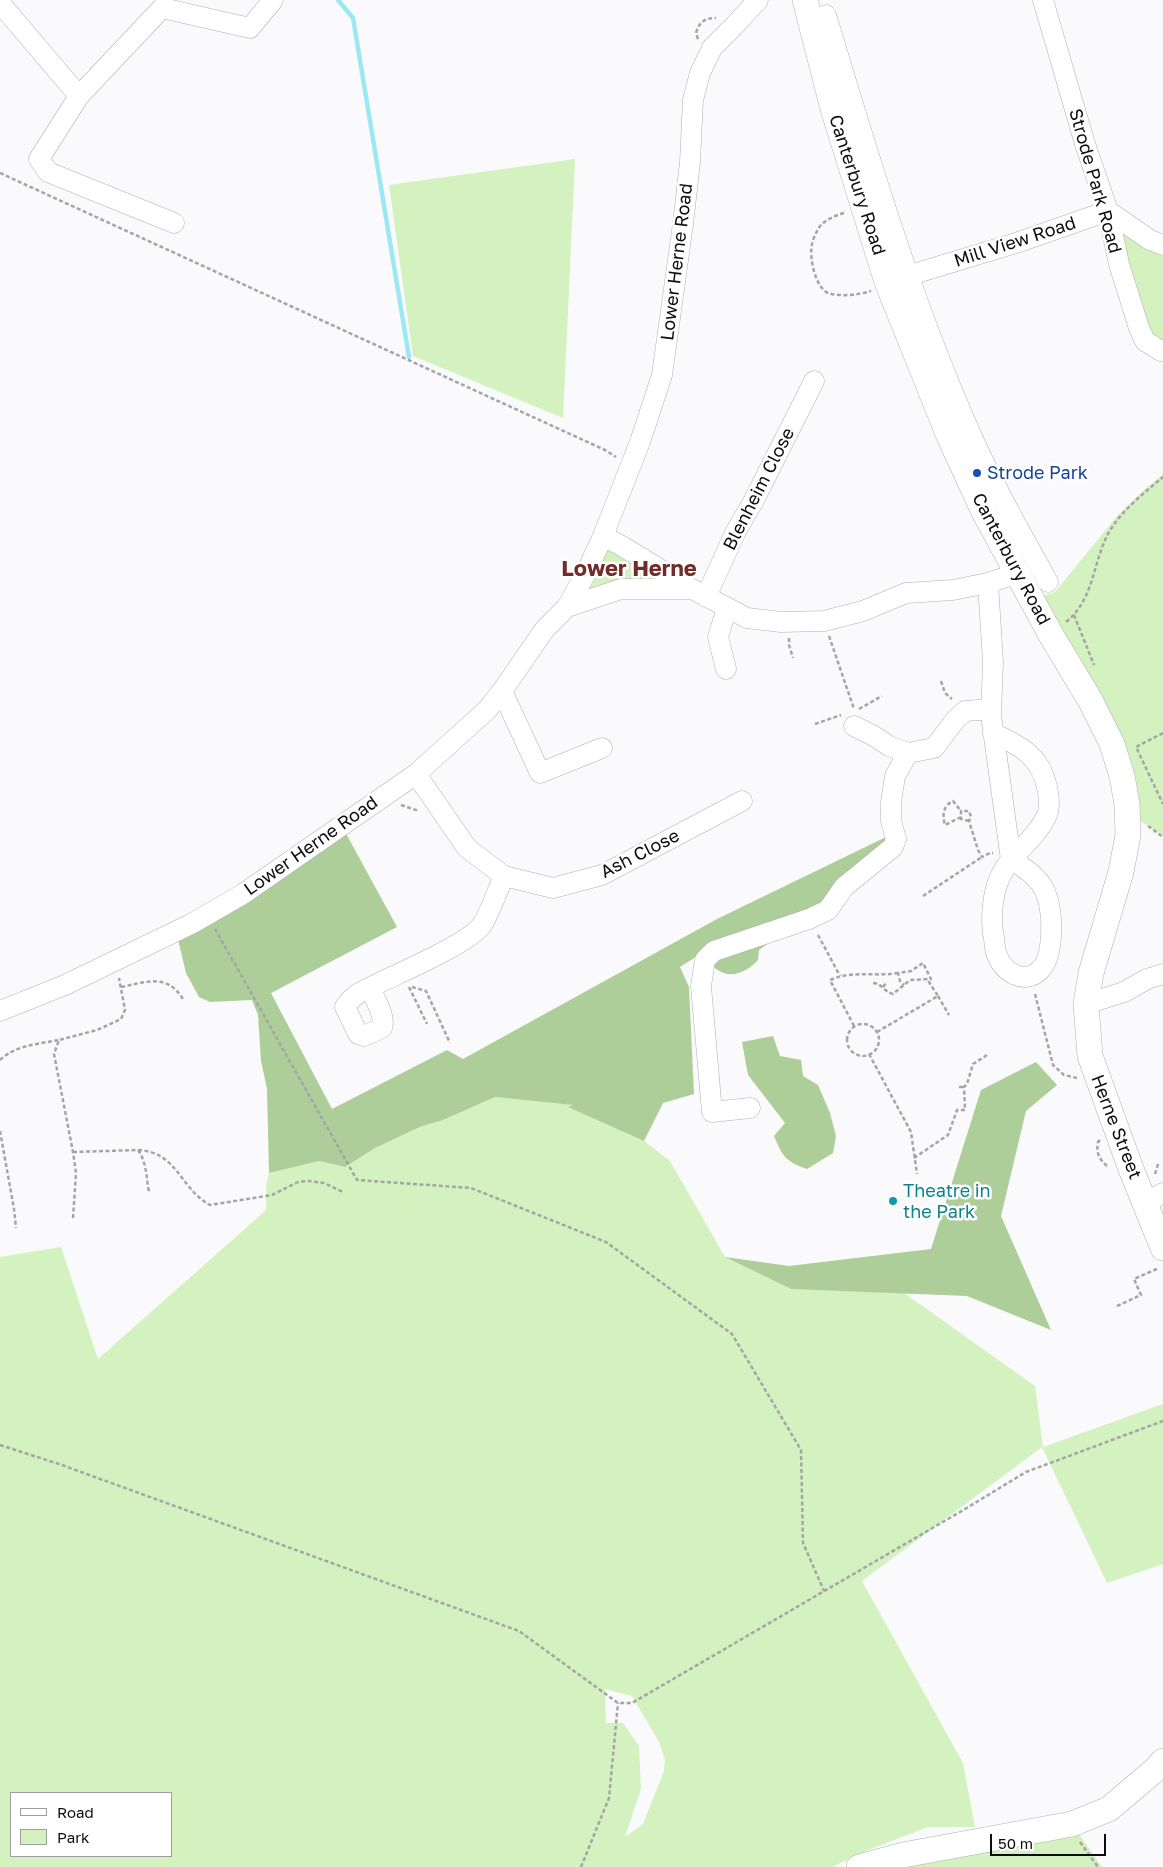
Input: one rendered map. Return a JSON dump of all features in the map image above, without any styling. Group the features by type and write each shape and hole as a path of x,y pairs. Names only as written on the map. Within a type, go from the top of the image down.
{"main road":[{"name":"Canterbury Road","path":"805,0 834,112 865,207 895,280 949,436 983,510 1033,560 1051,635 1090,700 1112,744 1122,776 1127,804 1128,834 1121,872 1091,974 1086,1004"},
{"name":"Herne Street","path":"1086,1004 1090,1056 1098,1080 1154,1198 1163,1248"},
{"path":"859,1867 904,1861 1068,1824 1108,1810 1163,1761"}],"street":[{"path":"174,223 48,172 39,159 79,96 162,8 250,28 274,0"},
{"name":"Lower Herne Road","path":"0,1010 66,985 207,915 243,894 416,774 486,710 502,691 545,629 566,607 586,573 603,536 662,375 690,162 693,100 700,73 712,48 758,0"},
{"name":"Strode Park Road","path":"1043,0 1085,144 1108,210 1119,264 1139,328 1145,342 1163,350"},
{"path":"0,3 79,96"},
{"name":"Canterbury Road","path":"826,15 895,280"},
{"path":"1108,210 1150,240 1163,245"},
{"name":"Mill View Road","path":"895,280 1016,243 1108,210"},
{"name":"Blenheim Close","path":"699,593 753,502 814,381"},
{"name":"Lower Herne Road","path":"603,536 699,593 747,618 781,622 824,621 863,611 906,593 953,590 988,583 1033,560"},
{"name":"Canterbury Road","path":"1033,560 1048,582"},
{"path":"988,583 993,662 991,708 993,733 1011,860"},
{"name":"Lower Herne Road","path":"566,607 621,589 699,593"},
{"path":"726,669 718,637 727,608"},
{"path":"502,691 540,773 602,748"},
{"path":"854,718 874,736 889,746 908,753 934,748 956,719 965,711 991,708"},
{"path":"993,733 1012,742 1036,761 1045,777 1049,799 1048,813 1040,827 1003,869 995,890 992,924 997,956 1007,970 1019,977 1030,977 1040,970 1049,953 1052,924 1046,893 1024,867 1011,860"},
{"path":"750,1108 712,1112 701,986 704,960 714,951 809,919 828,910 844,887 893,847 896,839 891,821 891,802 895,776 908,753"},
{"name":"Ash Close","path":"416,774 467,848 504,876 553,888 602,876 742,801"},
{"path":"370,988 462,942 482,926 504,876"},
{"path":"1086,1004 1124,992 1146,979 1163,974"}],"path":[{"path":"0,173 605,450 630,466"},
{"path":"865,207 828,219 819,228 812,244 814,273 820,285 827,292 858,294 895,280"},
{"path":"1060,627 1074,615 1086,599 1107,535 1120,517 1163,477"},
{"path":"1074,615 1095,668"},
{"path":"824,621 854,718"},
{"path":"815,724 854,718 865,706 882,696"},
{"path":"1163,733 1136,747 1163,804"},
{"path":"953,801 961,811 960,817 945,825 944,813 948,804 953,801"},
{"path":"399,804 420,811"},
{"path":"961,811 969,811 971,817 969,821 982,857"},
{"path":"960,817 964,821 969,821"},
{"path":"922,896 990,853 999,853 1011,860"},
{"path":"207,915 358,1180 471,1188 606,1242 732,1334 801,1450 803,1543 824,1592"},
{"path":"809,919 840,976"},
{"path":"0,1060 6,1054 24,1046 59,1040 97,1030 121,1019 125,1010 121,987 112,963"},
{"path":"854,1026 830,980 854,973 898,973 911,971 923,963 932,979 910,980 893,994 873,983"},
{"path":"898,973 900,981 904,985"},
{"path":"1030,977 1053,1065 1064,1075 1098,1080"},
{"path":"926,979 950,1016"},
{"path":"121,987 152,981 164,981 174,987 184,999"},
{"path":"883,987 887,982"},
{"path":"409,986 427,1024"},
{"path":"426,991 450,1043"},
{"path":"877,1032 938,996"},
{"path":"864,1024 874,1028 877,1032 877,1047 869,1054 859,1055 850,1050 847,1040 850,1030 854,1026 864,1024"},
{"path":"59,1040 54,1054 76,1173 73,1218"},
{"path":"869,1054 911,1132 917,1174"},
{"path":"959,1087 964,1087 968,1084 973,1064 987,1055"},
{"path":"914,1158 948,1135 957,1110 965,1110 964,1087"},
{"path":"0,1131 16,1228"},
{"path":"138,1150 146,1166 149,1192"},
{"path":"73,1152 148,1150 162,1155 202,1200 210,1205 272,1195 298,1182 324,1183 343,1192"},
{"path":"1117,1306 1140,1295 1134,1279 1163,1267"},
{"path":"0,1445 59,1464 519,1631 618,1703 632,1703 1026,1472 1163,1421"},
{"path":"581,1867 609,1798 618,1703"},
{"path":"1068,1824 1098,1867"}],"green space":[{"path":"575,159 563,418 413,356 389,185"},
{"path":"1108,211 1163,245 1163,350 1145,341"},
{"path":"1163,474 1163,835 1137,819 1032,599 1055,592 1118,515"},
{"path":"603,536 692,589 567,607"},
{"path":"338,819 397,927 271,993 332,1109 447,1050 463,1059 717,919 886,837 892,836 849,885 759,950 758,960 749,968 739,973 727,974 714,967 705,951 680,967 689,987 694,1094 663,1103 644,1141 568,1107 573,1105 495,1097 443,1120 422,1126 375,1148 345,1167 319,1161 269,1173 267,1089 261,1061 258,1015 252,1000 210,1002 199,997 186,973 177,935"},
{"path":"773,1036 780,1056 801,1060 803,1076 818,1085 830,1113 836,1136 833,1153 807,1169 789,1161 783,1154 774,1136 785,1123 748,1075 742,1042"},
{"path":"1036,1062 1057,1085 1026,1111 1001,1216 1051,1330 967,1296 791,1289 725,1257 789,1266 931,1249 981,1090"},
{"path":"495,1097 574,1105 569,1107 644,1141 670,1161 725,1257 791,1289 904,1293 1035,1386 1043,1447 1163,1404 1163,1564 1107,1583 1042,1447 862,1581 963,1763 975,1827 928,1827 866,1851 832,1867 0,1867 0,1257 61,1247 98,1359 266,1210 266,1185 269,1173 319,1161 345,1167 375,1148 422,1126 443,1120","holes":["605,1689 632,1696 659,1742 665,1760 664,1771 643,1824 625,1837 641,1789 639,1746 623,1723 606,1723"]},
{"path":"1072,1824 1102,1867 859,1867"}],"waterway":[{"path":"338,0 353,18 409,357"}],"place":[{"name":"Strode Park","path":"977,473"},
{"name":"Theatre in the Park","path":"893,1201"}],"district":[{"name":"Lower Herne","path":"629,569"}]}
